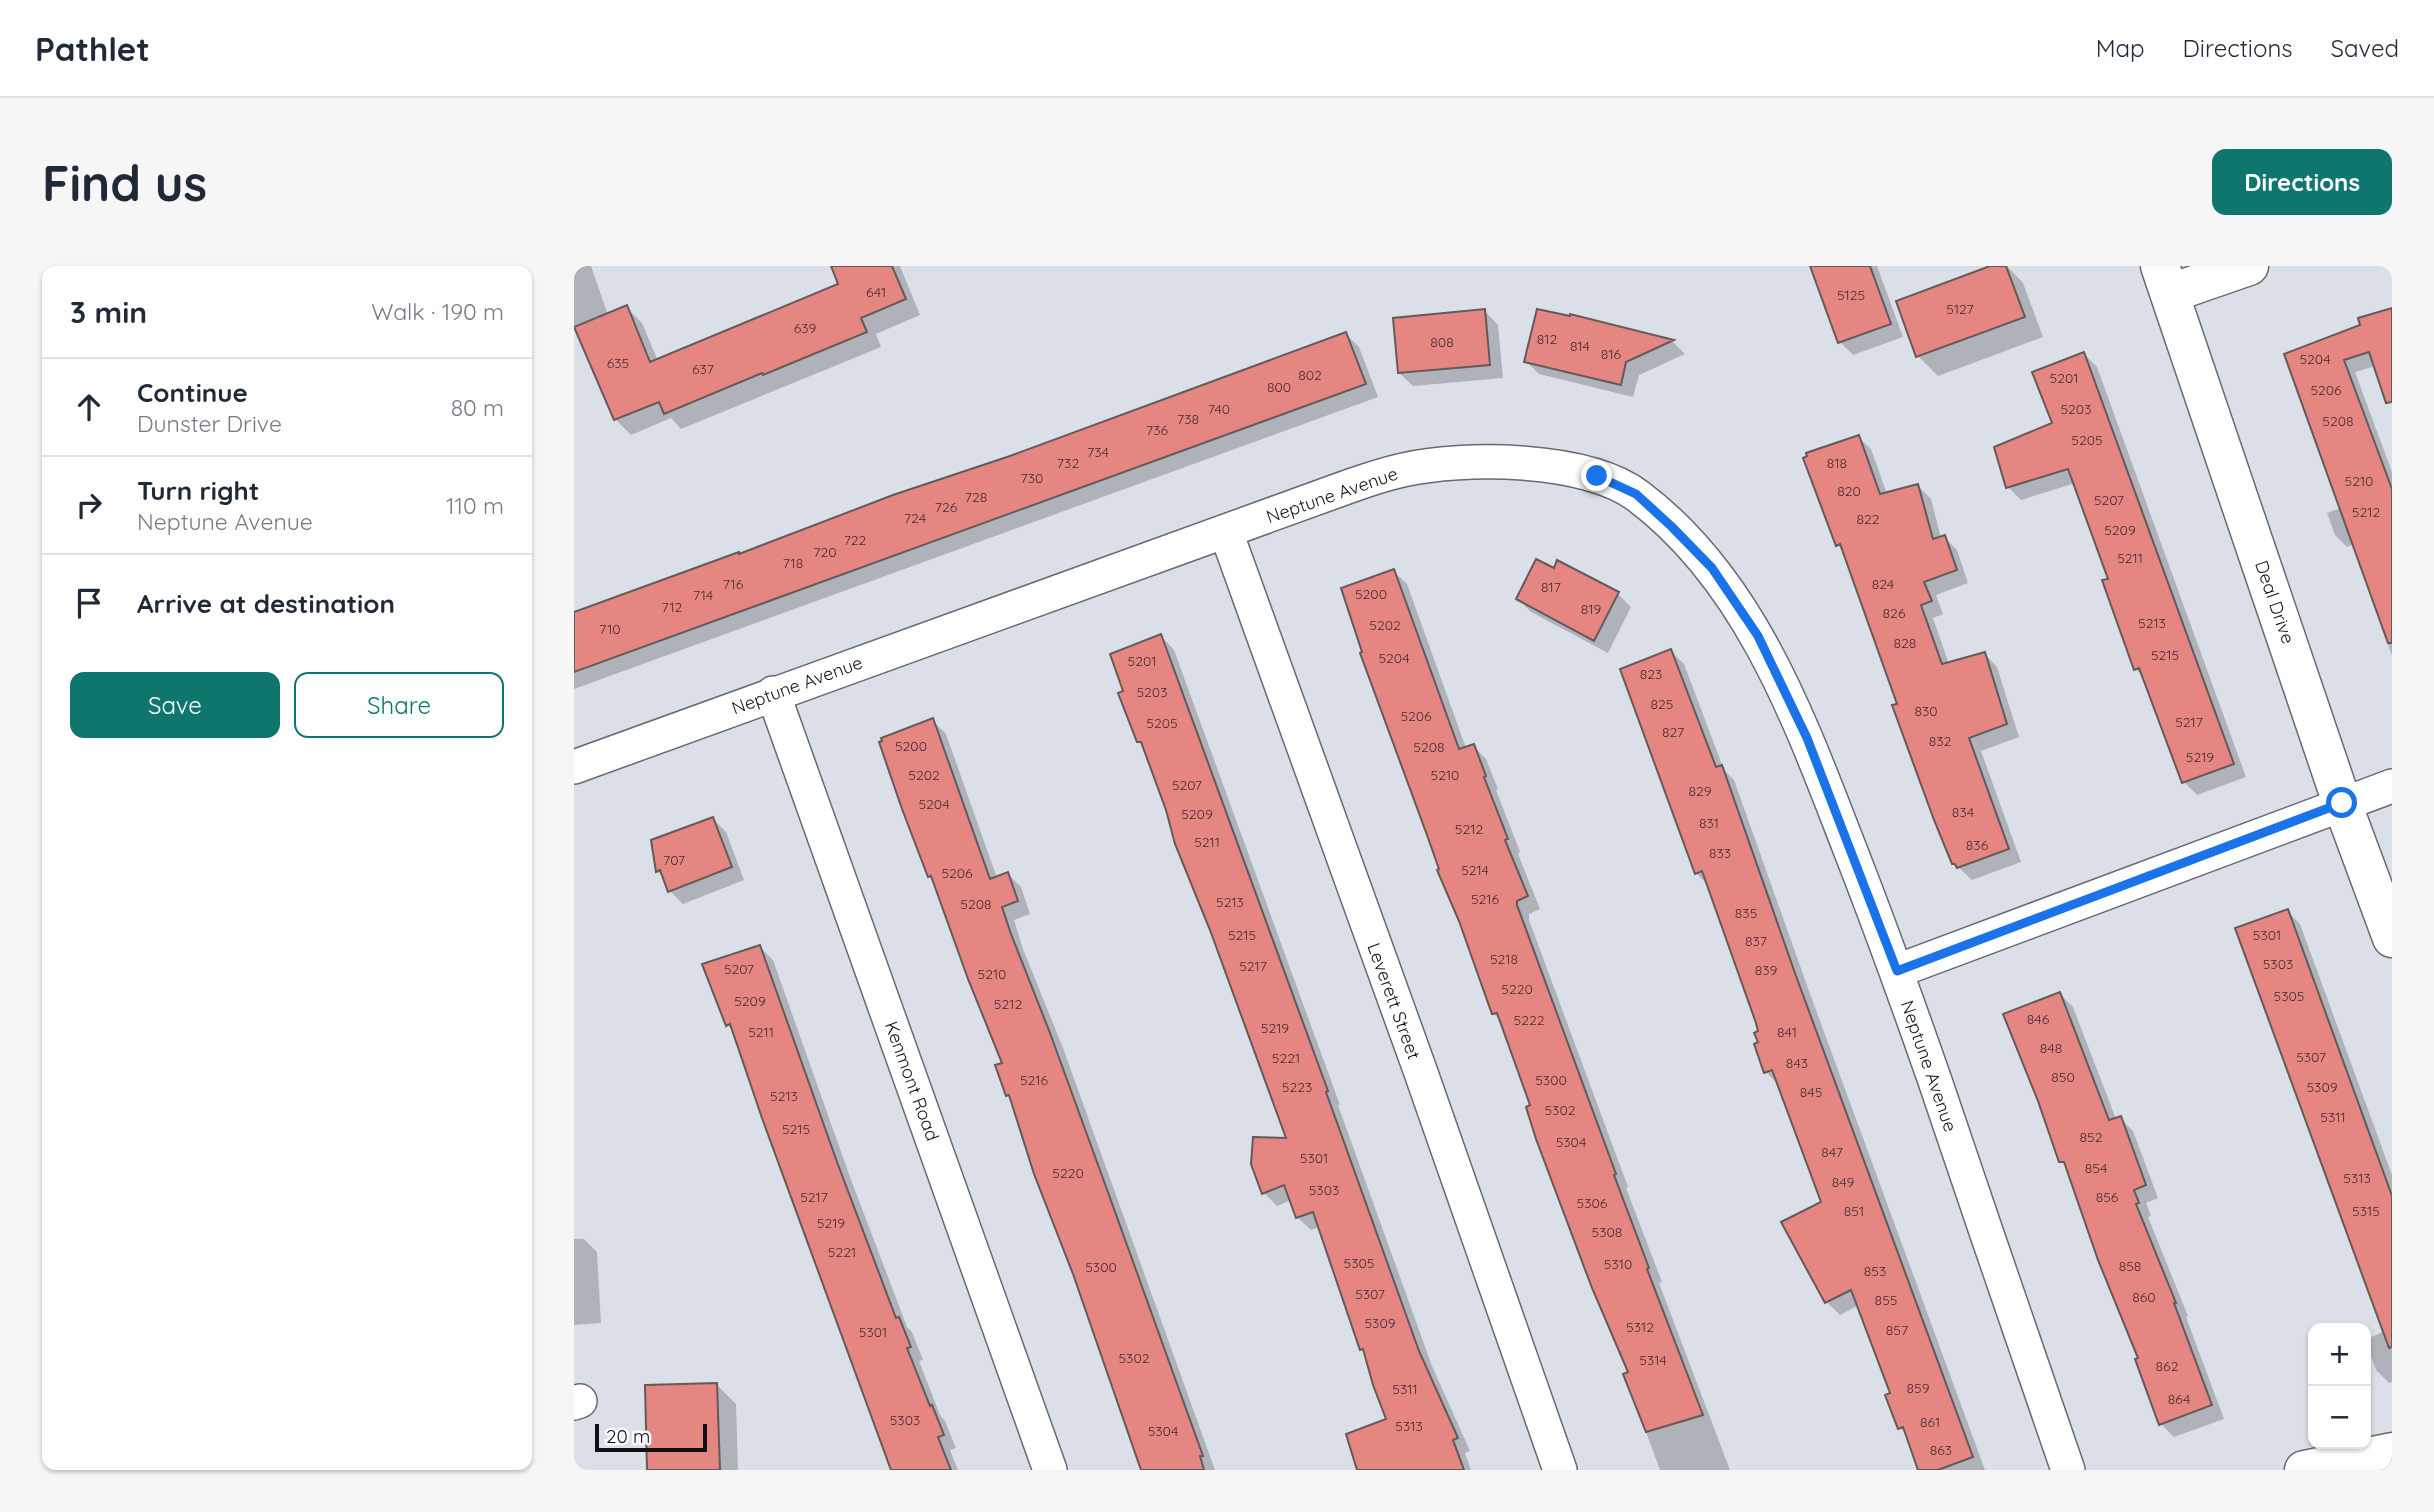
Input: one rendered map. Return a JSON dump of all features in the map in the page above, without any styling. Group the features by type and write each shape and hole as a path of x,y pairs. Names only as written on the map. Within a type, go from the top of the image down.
{"street":[{"path":"2165,280 2249,266"},
{"name":"Deal Drive","path":"2165,280 2342,803 2392,938"},
{"name":"Neptune Avenue","path":"574,767 1350,486 1403,470 1447,463 1526,463 1597,476 1636,494 1712,568 1758,636 1807,738 1897,971 2068,1470"},
{"name":"Leverett Street","path":"1226,532 1420,1070 1560,1470"},
{"name":"Kenmont Road","path":"773,693 1050,1470"},
{"path":"1897,971 2392,786"},
{"path":"2304,1470 2392,1452"}],"building":[{"path":"831,266 892,266 906,299 861,318 867,332 664,414 659,402 614,420 574,327 627,305 650,362 838,284"},
{"path":"1810,266 1870,266 1891,324 1838,343"},
{"path":"1990,266 2006,266 2025,317 1916,357 1896,301"},
{"path":"2392,308 2392,402 2386,403 2369,352 2344,360 2392,489 2392,643 2388,643 2284,354 2360,325 2358,318"},
{"path":"1485,309 1490,365 1398,373 1393,318"},
{"path":"1537,309 1570,314 1674,340 1626,362 1621,385 1524,362"},
{"path":"1346,332 1366,384 574,672 574,612"},
{"path":"2084,352 2234,764 2182,783 2139,668 2134,670 2102,580 2108,579 2068,469 2006,488 1994,447 2052,423 2032,372"},
{"path":"1859,435 1880,494 1918,484 1933,539 1945,535 1957,570 1924,582 1932,601 1921,605 1942,664 1985,652 2007,724 1969,738 2009,849 1957,868 1952,864 1934,820 1892,705 1897,704 1840,544 1836,546 1803,458 1807,456 1806,453"},
{"path":"1536,559 1554,568 1557,560 1619,592 1594,641 1516,599"},
{"path":"1394,569 1459,749 1474,744 1486,776 1484,777 1508,839 1505,840 1528,896 1517,901 1517,905 1616,1174 1614,1175 1649,1268 1647,1269 1703,1415 1646,1432 1623,1374 1628,1372 1592,1288 1536,1139 1526,1107 1530,1105 1497,1013 1492,1014 1459,921 1437,870 1439,869 1427,835 1360,653 1362,652 1341,588"},
{"path":"1161,634 1328,1091 1326,1092 1419,1351 1458,1438 1453,1440 1464,1470 1357,1470 1346,1434 1386,1419 1313,1212 1296,1218 1284,1185 1262,1194 1251,1164 1253,1137 1286,1138 1210,930 1175,844 1166,810 1141,742 1137,742 1118,693 1123,691 1110,654"},
{"path":"1671,649 1716,767 1722,765 1796,976 1973,1457 1938,1470 1918,1470 1903,1427 1898,1429 1885,1395 1890,1393 1851,1290 1825,1303 1781,1222 1821,1202 1772,1070 1764,1073 1754,1044 1758,1042 1754,1033 1758,1031 1756,1023 1702,871 1695,874 1620,669"},
{"path":"933,718 990,879 1008,872 1018,901 1002,907 1203,1456 1200,1456 1204,1470 1141,1470 1073,1274 1034,1174 1009,1095 1006,1096 995,1065 1002,1063 931,876 928,877 902,809 879,742 882,741 881,738"},
{"path":"713,817 732,867 668,892 660,870 656,872 651,840"},
{"path":"2288,909 2392,1196 2392,1347 2389,1348 2235,928"},
{"path":"760,945 837,1162 896,1318 899,1317 911,1347 907,1348 944,1435 938,1437 951,1470 891,1470 730,1024 726,1026 702,964"},
{"path":"2060,992 2109,1120 2121,1116 2146,1185 2134,1190 2139,1203 2136,1204 2176,1303 2212,1405 2159,1425 2135,1359 2138,1358 2098,1260 2064,1162 2059,1162 2003,1014"},
{"path":"717,1383 720,1470 647,1470 645,1385"}],"route":[{"path":"1597,476 1636,494 1671,526 1712,568 1758,636 1807,738 1897,971 2342,803"}]}
